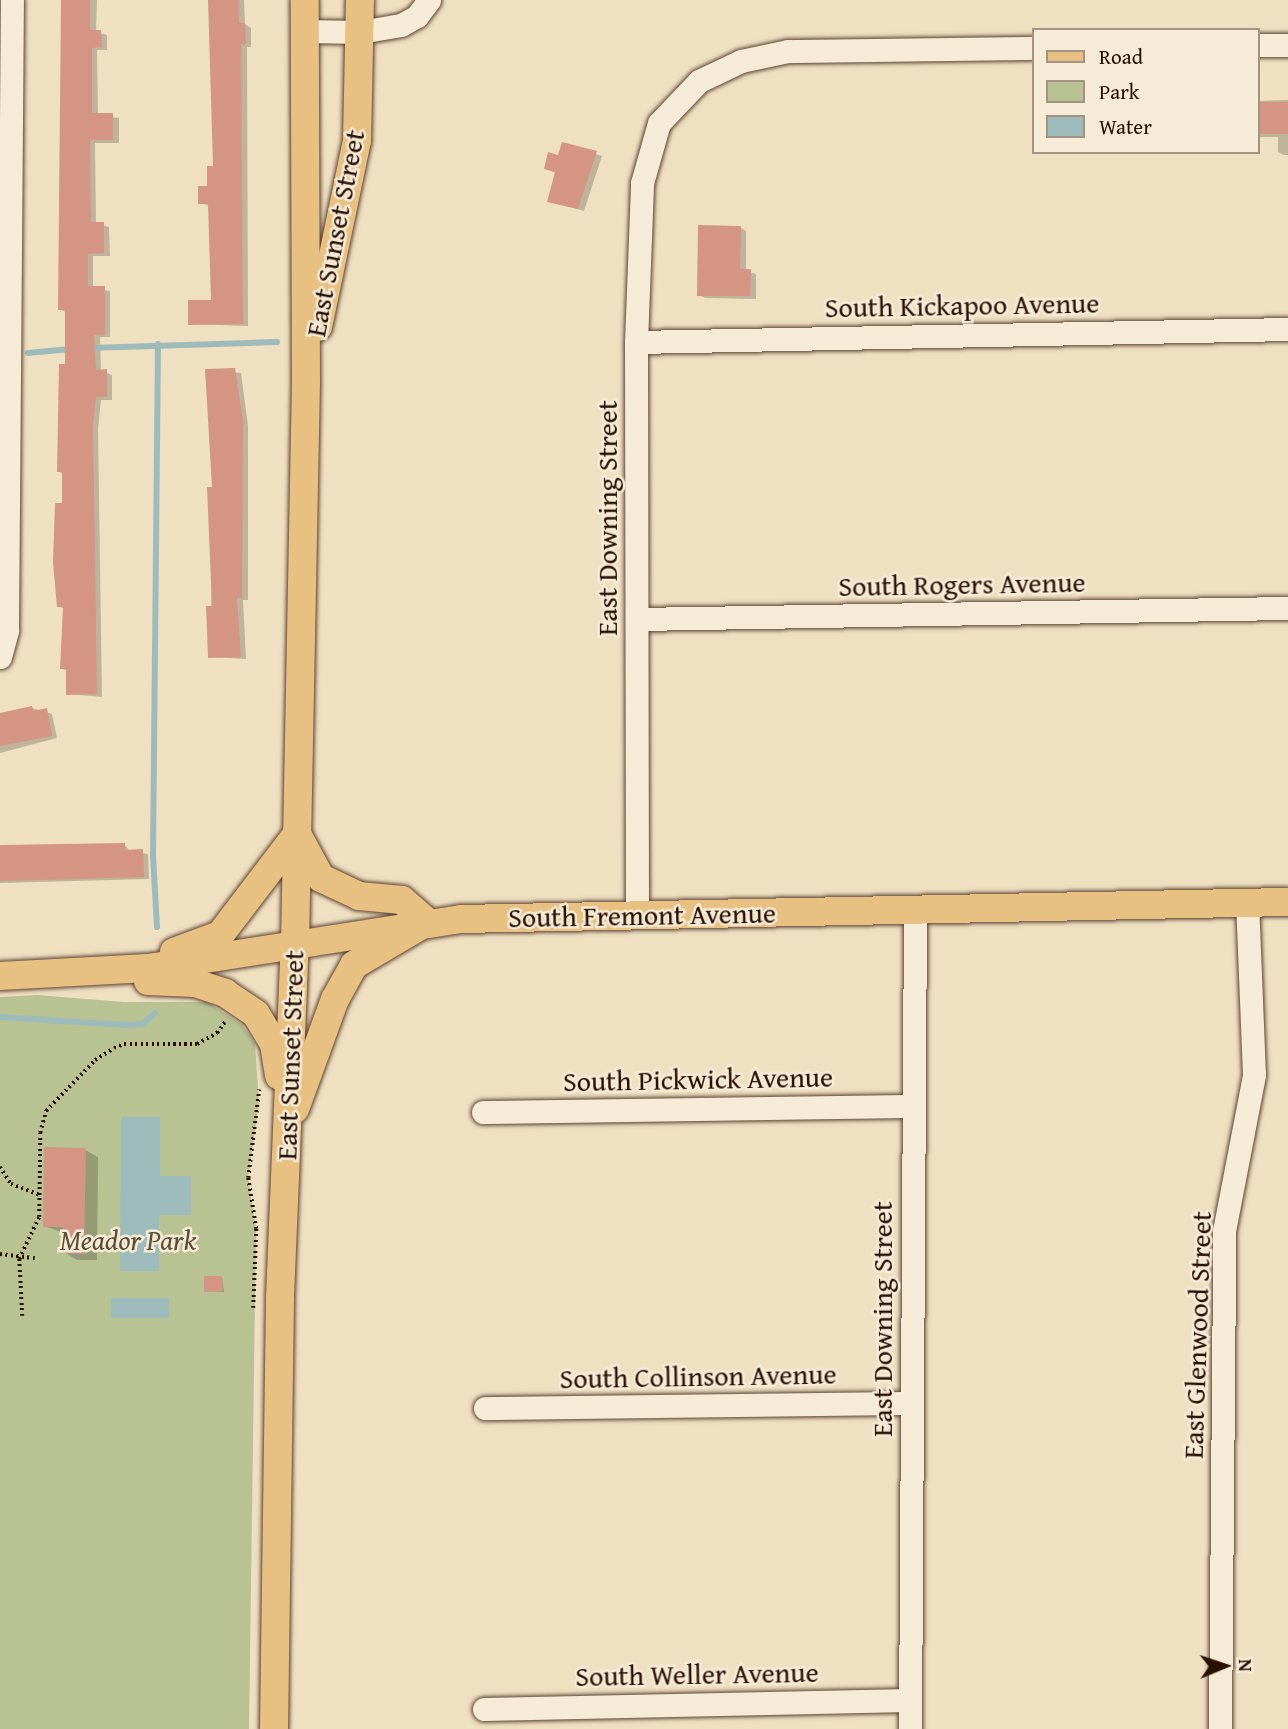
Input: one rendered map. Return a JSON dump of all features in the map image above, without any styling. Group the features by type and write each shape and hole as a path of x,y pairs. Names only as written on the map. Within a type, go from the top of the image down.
{"main road":[{"name":"East Sunset Street","path":"274,1729 287,1128 298,834 306,382 305,0"},
{"name":"East Sunset Street","path":"306,382 357,141 360,0"},
{"path":"108,973 220,935 298,834 321,878 359,896 402,900 427,922 354,965 335,999 287,1128"},
{"name":"South Fremont Avenue","path":"0,976 108,973 427,922 637,915 1288,902"},
{"path":"108,973 132,980 195,983 225,993 256,1014 274,1044 287,1128"}],"street":[{"path":"0,657 7,630 12,0"},
{"path":"305,31 360,32 401,25 417,16 429,0"},
{"path":"1260,45 1288,45"},
{"name":"East Downing Street","path":"637,915 636,342 642,183 659,123 699,80 741,61 788,51 1032,48"},
{"name":"South Kickapoo Avenue","path":"636,342 1288,329"},
{"name":"South Rogers Avenue","path":"637,619 1288,608"},
{"name":"East Glenwood Street","path":"1220,1729 1224,1231 1254,1075 1247,902"},
{"name":"East Downing Street","path":"910,1729 915,910"},
{"name":"South Pickwick Avenue","path":"482,1112 913,1106"},
{"name":"South Collinson Avenue","path":"485,1408 911,1403"},
{"name":"South Weller Avenue","path":"484,1709 910,1699"}],"path":[{"path":"22,1316 19,1259 39,1217 42,1122 46,1111 95,1060 124,1044 197,1044 217,1033 230,1014"},
{"path":"253,1308 256,1229 248,1178 259,1084"},
{"path":"0,1167 11,1184 39,1195"},
{"path":"0,1254 19,1259 35,1258"}],"green space":[{"name":"Meador Park","path":"37,995 124,1002 207,1002 242,1025 255,1044 259,1104 248,1178 256,1229 249,1729 0,1729 0,997"}],"water":[{"path":"121,1117 160,1117 160,1176 191,1176 191,1215 159,1215 159,1271 120,1271"},
{"path":"111,1298 169,1298 169,1318 111,1318"}],"building":[{"path":"61,0 90,0 90,30 101,30 102,47 92,48 92,113 113,113 113,140 90,140 91,222 104,222 104,253 88,254 88,286 105,286 105,335 94,335 96,370 107,369 107,397 96,397 93,425 97,694 66,695 66,669 60,669 63,607 57,607 53,563 55,503 62,503 62,472 57,472 59,364 65,364 65,310 58,310"},
{"path":"208,0 239,0 239,23 245,23 246,44 241,44 243,324 188,325 188,300 211,300 208,204 198,204 198,186 207,186 207,166 213,166"},
{"path":"1260,102 1288,102 1288,134 1260,134"},
{"path":"562,142 597,151 578,209 547,202 555,172 544,169 548,152 558,155"},
{"path":"698,225 741,226 740,269 751,269 750,296 697,296"},
{"path":"235,368 243,421 242,598 237,598 241,657 208,658 206,606 212,606 207,487 212,487 205,369"},
{"path":"32,706 33,711 47,708 52,736 0,746 0,713"},
{"path":"125,843 125,850 143,849 144,877 0,881 0,845"},
{"path":"44,1147 86,1148 84,1254 63,1253 63,1227 43,1227"},
{"path":"204,1276 222,1276 223,1291 204,1292"}],"waterway":[{"path":"89,348 277,342"},
{"path":"157,927 153,855 158,344"},
{"path":"28,353 71,349"},
{"path":"0,1017 126,1025 143,1024 155,1013"}]}
